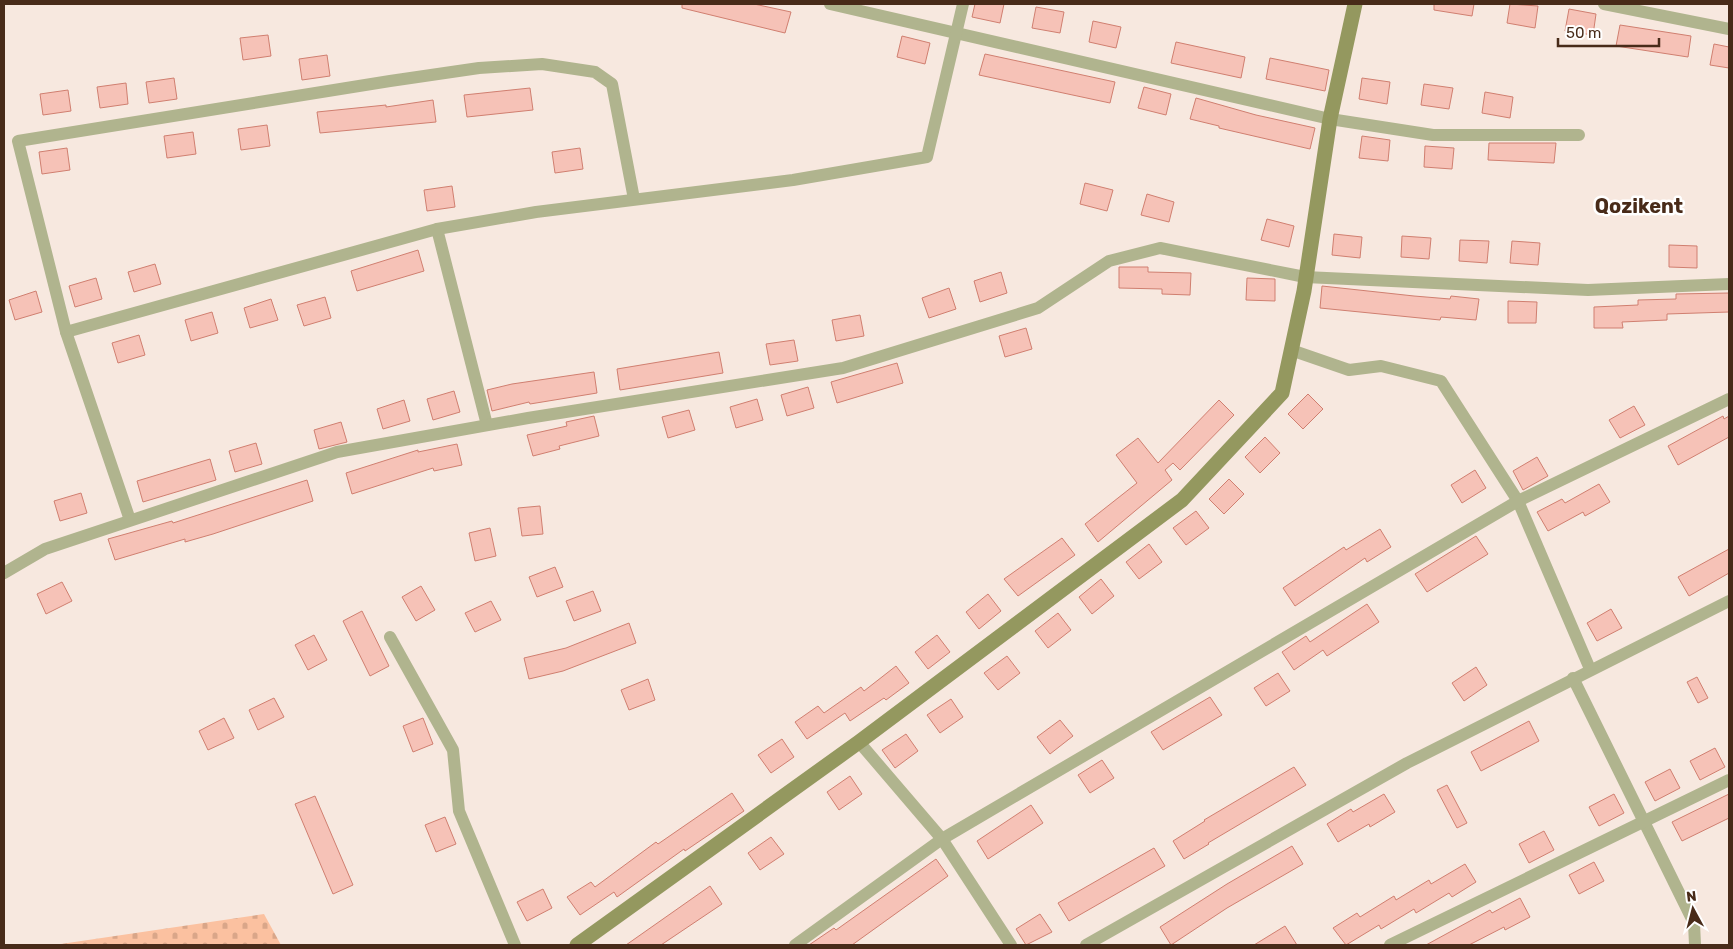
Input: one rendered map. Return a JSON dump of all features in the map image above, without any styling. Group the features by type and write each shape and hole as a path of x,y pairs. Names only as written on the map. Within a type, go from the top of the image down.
{"street":[{"path":"830,4 1330,119 1434,135 1579,135"},
{"path":"66,332 437,229 536,212 793,180 927,157 958,32 963,4"},
{"path":"577,945 859,742 1182,500 1282,393 1305,277 1330,119 1355,4"},
{"path":"1604,4 1729,29"},
{"path":"130,520 66,332 18,141 390,81 479,68 542,64 595,72 612,84 634,199"},
{"path":"437,229 487,425"},
{"path":"4,572 45,549 337,452 487,425 843,368 1038,308 1109,261 1160,248 1305,277 1588,290 1729,284"},
{"path":"1291,350 1348,370 1381,366 1441,381 1518,501 1590,669"},
{"path":"795,945 942,839 1518,501 1729,399"},
{"path":"1086,945 1407,763 1590,669 1729,601"},
{"path":"390,637 453,750 459,811 515,945"},
{"path":"1573,678 1694,923 1694,945"},
{"path":"859,742 942,839 1011,945"},
{"path":"1390,945 1729,780"}],"green space":[{"path":"264,914 281,945 54,945"}],"building":[{"path":"682,4 754,4 791,12 785,33 682,8"},
{"path":"975,4 1004,4 1000,23 972,17"},
{"path":"1434,4 1474,4 1472,16 1434,10"},
{"path":"1510,4 1538,6 1535,28 1507,23"},
{"path":"1036,7 1064,12 1060,33 1032,28"},
{"path":"1569,9 1596,14 1593,35 1565,31"},
{"path":"1093,21 1121,27 1116,48 1089,42"},
{"path":"1620,25 1691,36 1688,57 1616,46"},
{"path":"268,35 271,56 243,60 240,38"},
{"path":"902,36 930,43 925,64 897,57"},
{"path":"1176,42 1245,57 1241,78 1171,63"},
{"path":"1714,44 1729,47 1729,68 1710,65"},
{"path":"985,54 1115,82 1110,103 979,75"},
{"path":"327,55 330,76 302,80 299,59"},
{"path":"1270,58 1329,70 1325,91 1266,79"},
{"path":"174,78 177,99 149,103 146,82"},
{"path":"1362,78 1390,82 1387,104 1359,99"},
{"path":"126,83 128,104 100,108 97,87"},
{"path":"1424,84 1453,88 1449,109 1421,105"},
{"path":"1144,87 1171,94 1166,115 1138,108"},
{"path":"530,88 533,110 467,117 464,95"},
{"path":"68,90 71,111 43,115 40,94"},
{"path":"1485,92 1513,97 1510,118 1482,113"},
{"path":"1196,98 1256,115 1315,128 1310,149 1219,128 1219,126 1190,119"},
{"path":"433,100 436,122 320,133 317,112 386,105 386,107"},
{"path":"267,125 270,146 241,150 238,129"},
{"path":"193,132 196,154 167,158 164,136"},
{"path":"1362,136 1390,140 1388,161 1359,158"},
{"path":"1489,143 1556,143 1554,163 1488,160"},
{"path":"1425,146 1454,148 1452,169 1424,167"},
{"path":"67,148 70,170 42,174 39,152"},
{"path":"580,148 583,169 555,173 552,152"},
{"path":"1085,183 1113,190 1107,211 1080,204"},
{"path":"452,186 455,207 427,211 424,190"},
{"path":"1147,194 1174,202 1169,222 1141,215"},
{"path":"1267,219 1294,226 1289,247 1261,240"},
{"path":"1334,234 1362,237 1360,258 1332,255"},
{"path":"1402,236 1431,238 1429,259 1401,257"},
{"path":"1460,240 1489,241 1487,263 1459,261"},
{"path":"1512,241 1540,243 1538,265 1510,263"},
{"path":"1669,245 1697,246 1697,268 1669,267"},
{"path":"418,250 424,271 357,291 351,271"},
{"path":"155,264 161,284 134,292 128,272"},
{"path":"1119,267 1148,267 1148,272 1191,273 1190,295 1162,294 1162,289 1119,288"},
{"path":"1001,272 1007,293 980,302 974,281"},
{"path":"96,278 102,299 75,307 69,286"},
{"path":"1247,278 1275,279 1275,301 1246,300"},
{"path":"1322,286 1450,299 1451,296 1479,299 1476,320 1441,317 1440,320 1320,308"},
{"path":"949,288 956,309 929,318 922,298"},
{"path":"36,291 42,312 15,320 9,300"},
{"path":"1729,293 1729,312 1667,314 1667,320 1622,322 1623,328 1594,328 1594,307 1638,305 1638,300 1676,299 1676,294"},
{"path":"325,297 331,318 304,326 297,305"},
{"path":"271,299 278,320 250,328 244,308"},
{"path":"1508,301 1537,302 1536,323 1508,323"},
{"path":"212,312 218,333 191,341 185,320"},
{"path":"860,315 864,336 836,341 832,320"},
{"path":"1026,328 1032,349 1005,357 999,336"},
{"path":"139,335 145,355 118,363 112,343"},
{"path":"794,340 798,361 770,365 766,344"},
{"path":"719,352 723,373 620,390 617,369"},
{"path":"897,363 903,383 837,403 831,382"},
{"path":"594,372 597,393 530,404 529,402 492,411 487,390 512,384"},
{"path":"808,387 814,408 787,416 781,395"},
{"path":"454,391 460,412 433,420 427,399"},
{"path":"1308,394 1323,409 1303,429 1288,414"},
{"path":"757,399 763,420 736,428 730,407"},
{"path":"404,400 410,421 383,429 377,409"},
{"path":"1219,400 1234,415 1180,470 1173,463 1165,470 1172,480 1098,542 1085,524 1137,483 1116,455 1138,438 1158,463"},
{"path":"1634,406 1645,425 1620,438 1609,420"},
{"path":"689,410 695,430 668,438 662,417"},
{"path":"594,416 599,436 559,446 560,449 533,456 527,435 567,426 566,422"},
{"path":"1723,416 1724,419 1729,416 1729,437 1678,465 1668,446"},
{"path":"341,422 347,442 319,449 314,430"},
{"path":"1265,437 1280,453 1260,473 1245,457"},
{"path":"256,443 262,464 235,472 229,451"},
{"path":"457,444 462,465 434,471 433,468 352,494 346,473 418,450 418,452"},
{"path":"1537,457 1548,476 1523,490 1513,471"},
{"path":"210,459 216,480 143,502 137,481"},
{"path":"1475,470 1486,488 1462,503 1451,485"},
{"path":"1229,479 1244,494 1224,514 1209,499"},
{"path":"307,480 313,501 213,534 185,542 185,539 115,560 108,539 172,521 173,523"},
{"path":"1599,484 1610,502 1585,516 1583,512 1548,531 1537,512 1562,499 1565,503"},
{"path":"81,493 87,513 60,521 54,501"},
{"path":"540,506 543,534 522,536 518,508"},
{"path":"1196,511 1209,528 1186,545 1173,528"},
{"path":"490,528 496,556 475,561 469,533"},
{"path":"1380,529 1391,547 1367,562 1365,558 1295,606 1283,588 1344,547 1346,550"},
{"path":"1476,536 1488,554 1427,592 1415,574"},
{"path":"1062,538 1075,555 1018,596 1004,579"},
{"path":"1149,544 1162,562 1139,579 1126,562"},
{"path":"1729,549 1729,573 1689,596 1678,577"},
{"path":"555,567 563,587 537,597 529,577"},
{"path":"1101,579 1114,596 1092,614 1079,597"},
{"path":"62,582 72,601 46,614 37,594"},
{"path":"421,586 435,610 416,621 402,597"},
{"path":"593,591 601,611 574,621 566,601"},
{"path":"988,594 1001,611 979,629 966,612"},
{"path":"491,601 501,620 475,632 465,613"},
{"path":"1367,604 1379,622 1327,656 1323,650 1294,670 1282,652 1306,636 1310,642"},
{"path":"1611,609 1622,628 1597,641 1587,623"},
{"path":"362,611 389,666 370,676 343,621"},
{"path":"1058,613 1071,630 1048,648 1035,631"},
{"path":"629,623 636,643 563,671 529,679 524,658 566,648"},
{"path":"314,635 327,660 308,670 295,645"},
{"path":"937,635 950,652 928,669 915,652"},
{"path":"1007,656 1020,673 998,690 984,673"},
{"path":"896,666 909,683 886,700 884,698 850,721 845,713 807,739 795,722 818,706 824,713 861,687 864,691"},
{"path":"1476,667 1487,685 1464,701 1452,683"},
{"path":"1278,673 1290,691 1266,706 1254,688"},
{"path":"1697,677 1708,698 1698,703 1687,682"},
{"path":"648,679 655,700 629,710 621,690"},
{"path":"1210,697 1222,715 1163,750 1151,732"},
{"path":"274,698 284,717 258,730 249,710"},
{"path":"951,699 963,717 940,733 927,715"},
{"path":"224,718 234,738 208,750 199,731"},
{"path":"423,718 433,744 413,752 403,726"},
{"path":"1060,720 1073,736 1050,754 1037,737"},
{"path":"1529,721 1539,741 1481,771 1471,752"},
{"path":"906,734 918,751 895,768 882,750"},
{"path":"782,739 794,757 771,773 758,755"},
{"path":"1715,748 1725,767 1700,780 1690,761"},
{"path":"1102,760 1114,778 1090,793 1078,775"},
{"path":"1294,767 1306,785 1184,859 1173,841 1204,820"},
{"path":"1670,769 1680,788 1655,801 1645,782"},
{"path":"850,776 862,794 839,810 827,792"},
{"path":"1447,785 1467,823 1457,828 1437,790"},
{"path":"732,793 744,811 685,851 684,849 617,897 614,892 580,915 567,897 591,882 595,887 656,842 658,844"},
{"path":"1384,794 1395,812 1370,827 1369,824 1338,842 1327,824 1351,809 1353,812"},
{"path":"1614,794 1624,813 1599,826 1589,807"},
{"path":"1729,794 1729,818 1682,841 1672,822"},
{"path":"315,796 353,885 333,894 295,804"},
{"path":"1031,805 1043,823 988,859 977,841"},
{"path":"445,817 456,844 436,852 425,825"},
{"path":"1544,831 1554,850 1529,863 1519,844"},
{"path":"771,837 784,854 760,870 748,853"},
{"path":"1292,846 1303,864 1227,908 1171,945 1160,927 1227,884"},
{"path":"1154,848 1165,866 1069,921 1058,903"},
{"path":"936,859 948,876 852,945 809,945 834,928 836,930"},
{"path":"1594,862 1604,881 1579,894 1569,875"},
{"path":"1465,864 1476,882 1452,897 1449,893 1416,913 1414,909 1381,929 1379,925 1346,945 1333,928 1357,913 1360,917 1394,896 1396,900 1429,880 1431,884"},
{"path":"710,886 722,904 661,945 626,945"},
{"path":"543,889 552,908 527,921 517,902"},
{"path":"1520,898 1530,917 1505,930 1504,927 1469,945 1426,945 1490,910 1492,913"},
{"path":"1040,914 1052,932 1026,945 1016,929"},
{"path":"1285,926 1297,945 1254,945"}],"district":[{"name":"Qozikent","path":"1639,206"}]}
